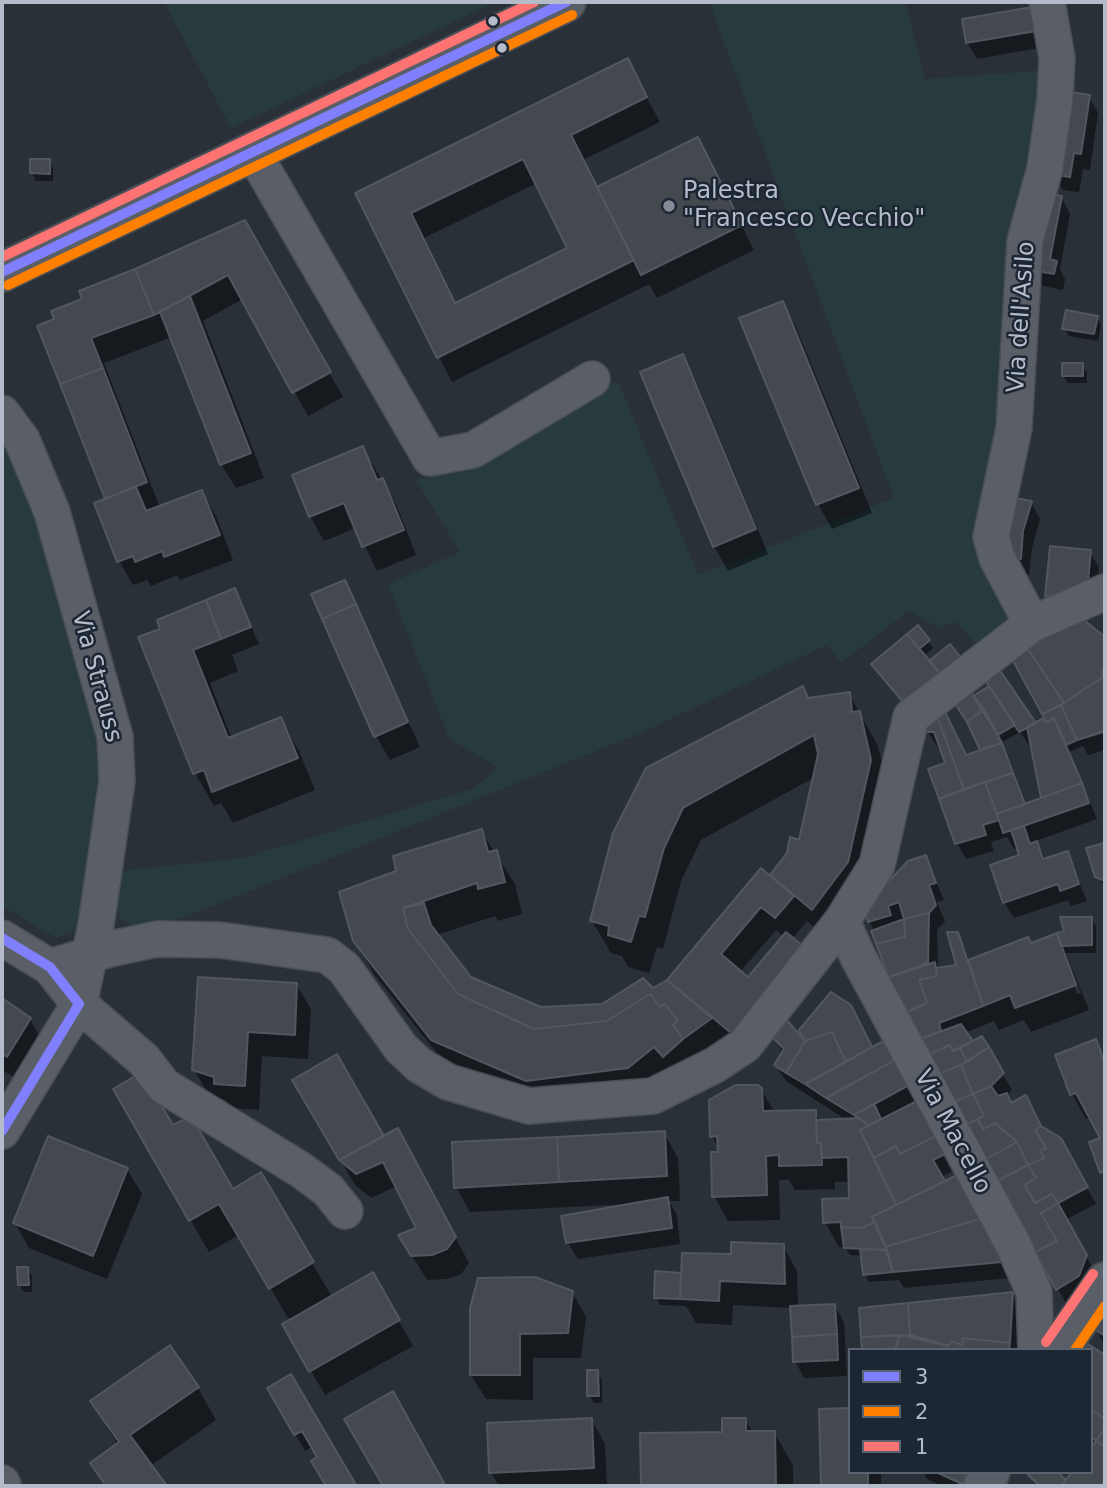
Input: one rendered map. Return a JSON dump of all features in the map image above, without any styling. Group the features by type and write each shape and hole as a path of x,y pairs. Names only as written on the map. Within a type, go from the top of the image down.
{"street":[{"path":"2,272 566,2"},
{"name":"Via dell'Asilo","path":"1032,624 997,558 991,537 1014,428 1026,241 1045,168 1055,99 1057,58 1047,2"},
{"path":"253,152 430,458 473,450 592,379"},
{"path":"2,260 43,252"},
{"name":"Via Strauss","path":"2,413 22,440 52,512 116,737 117,781 91,955 79,1004 2,1131"},
{"path":"50,967 157,939 220,940 327,955 344,968 401,1048 419,1065 448,1082 529,1106 653,1096 715,1065 745,1045 842,921 877,865 911,717 1032,624 1105,592"},
{"name":"Via Macello","path":"842,921 858,957 1014,1246 1034,1292 1035,1348"},
{"path":"2,938 50,967 79,1004 144,1060 164,1086 301,1170 328,1191 345,1211"},
{"path":"1059,1348 1105,1282"}],"green space":[{"path":"164,2 495,2 231,128"},
{"path":"709,2 905,2 925,79 1048,70 1009,328 1017,614 975,643 956,622 939,628 909,611 841,663 827,645 643,732 215,905 159,926 133,926 121,919 116,906 119,871 243,858 472,789 498,768 449,738 388,584 460,552 416,480 477,465 618,381 698,575 894,498"},
{"path":"2,435 30,485 103,734 97,828 77,929 56,938 2,906"}],"building":[{"path":"1038,6 1042,30 966,43 962,19"},
{"path":"628,58 647,97 571,135 634,260 437,358 355,193","holes":["523,159 567,248 455,303 411,213"]},
{"path":"1065,91 1090,95 1081,154 1074,153 1070,177 1051,174"},
{"name":"Palestra \"Francesco Vecchio\"","path":"698,137 742,225 641,275 597,187"},
{"path":"30,159 50,159 50,174 30,173"},
{"path":"1047,193 1062,196 1050,259 1057,261 1054,274 1032,270"},
{"path":"245,220 331,372 292,393 228,275 154,315 135,269"},
{"path":"135,269 154,315 91,338 103,368 60,384 37,326 54,319 51,311 82,299 79,291"},
{"path":"190,296 251,453 220,465 160,312"},
{"path":"783,301 859,488 816,505 739,318"},
{"path":"1066,310 1098,316 1094,334 1062,329"},
{"path":"683,354 756,529 713,547 640,372"},
{"path":"1062,363 1083,363 1083,376 1062,376"},
{"path":"103,368 147,482 105,499 60,384"},
{"path":"363,446 377,480 383,478 404,530 362,547 344,503 309,517 292,475"},
{"path":"136,487 146,511 202,490 220,535 164,557 162,551 135,562 133,556 117,562 94,503"},
{"path":"1008,497 1032,501 1023,531 1021,559 1008,560"},
{"path":"1050,546 1091,550 1088,581 1072,590 1045,597"},
{"path":"345,580 356,604 322,619 311,594"},
{"path":"235,588 251,627 221,639 206,600"},
{"path":"206,600 221,639 193,650 228,738 281,717 298,758 212,792 204,770 193,774 138,637 160,629 157,620"},
{"path":"356,604 408,722 374,737 322,619"},
{"path":"1079,616 1105,637 1105,668 1103,677 1064,703 1028,649"},
{"path":"918,625 930,640 919,649 907,634"},
{"path":"907,634 939,672 903,702 871,664"},
{"path":"950,644 966,664 946,681 929,661"},
{"path":"1028,649 1064,703 1042,714 1012,659"},
{"path":"1105,668 1105,731 1077,740 1061,705 1103,677"},
{"path":"999,669 1036,723 1019,732 985,680"},
{"path":"803,686 808,698 850,692 852,712 860,711 871,760 848,862 812,910 770,875 787,853 790,837 799,840 818,754 814,735 683,808 664,848 645,917 639,916 631,942 608,935 609,926 590,921 613,833 646,768"},
{"path":"989,686 1015,725 998,735 973,696"},
{"path":"970,691 984,709 967,722 954,702"},
{"path":"1061,705 1077,740 1066,745 1054,718 1046,722 1042,714"},
{"path":"984,709 1002,743 980,750 967,722"},
{"path":"944,710 966,755 1002,743 1013,773 964,789 937,716"},
{"path":"937,716 964,789 939,799 928,769 945,763 934,732 926,732 928,723"},
{"path":"1044,718 1046,722 1054,718 1082,783 1041,798 1027,727"},
{"path":"1013,773 1025,804 997,814 985,782"},
{"path":"985,782 999,820 983,825 986,835 955,844 939,799"},
{"path":"1082,783 1089,803 1003,833 997,814"},
{"path":"1024,826 1030,844 1037,841 1043,859 1068,851 1079,884 1060,891 1058,884 1003,903 990,865 1019,855 1011,830"},
{"path":"482,829 488,852 497,850 505,882 478,889 477,883 403,908 408,929 458,994 534,1029 607,1021 650,994 660,1007 665,1004 678,1021 673,1025 683,1039 663,1057 654,1047 628,1068 526,1081 431,1040 353,941 339,892 396,871 393,856"},
{"path":"1104,843 1105,881 1095,877 1086,848"},
{"path":"926,855 936,883 929,885 936,905 929,913 904,919 899,902 888,906 891,915 868,922 864,907 908,861"},
{"path":"761,868 794,896 775,918 761,907 721,954 748,977 786,932 809,951 736,1037 667,980"},
{"path":"424,903 431,925 471,977 541,1007 602,1004 643,978 653,988 667,980 712,1018 683,1039 673,1025 678,1021 665,1004 660,1007 650,994 607,1021 534,1029 458,994 408,929 403,908"},
{"path":"929,913 928,963 889,977 876,944 905,937 904,919"},
{"path":"1060,917 1092,917 1092,945 1061,946 1057,933 1064,931"},
{"path":"904,919 905,937 876,944 871,931"},
{"path":"947,932 958,932 983,1006 939,1023 941,1031 920,1039 907,1012 927,1003 919,980 937,976 936,968 956,965"},
{"path":"1057,933 1076,985 1015,1008 1010,995 983,1006 968,960 1028,937 1031,943"},
{"path":"935,962 937,976 919,980 927,1003 907,1012 901,1008 889,977"},
{"path":"198,977 297,983 295,1035 248,1032 245,1086 214,1084 214,1077 192,1070"},
{"path":"831,992 851,1005 872,1047 846,1062 832,1032 805,1041 799,1030"},
{"path":"2,998 31,1018 7,1057 2,1054"},
{"path":"785,1018 805,1041 786,1073 774,1065 784,1049 770,1035"},
{"path":"961,1024 973,1041 953,1051 950,1045 928,1055 920,1039"},
{"path":"832,1032 846,1062 805,1084 786,1073 805,1041"},
{"path":"982,1036 989,1047 967,1062 960,1048"},
{"path":"1096,1039 1105,1063 1105,1171 1100,1173 1089,1142 1100,1138 1076,1093 1070,1095 1055,1055"},
{"path":"885,1040 895,1060 826,1098 805,1084"},
{"path":"950,1045 953,1051 960,1048 967,1062 937,1075 928,1055"},
{"path":"989,1047 1004,1073 991,1086 973,1094 961,1065"},
{"path":"337,1054 384,1136 339,1160 292,1080"},
{"path":"895,1060 909,1085 854,1115 826,1098"},
{"path":"961,1065 973,1094 950,1103 937,1075"},
{"path":"142,1072 173,1125 191,1116 233,1189 261,1172 314,1262 269,1289 219,1204 189,1221 113,1089"},
{"path":"735,1085 758,1085 762,1088 763,1111 816,1110 817,1143 821,1143 822,1165 779,1166 779,1155 766,1156 767,1195 712,1197 711,1152 718,1152 717,1136 710,1137 709,1100"},
{"path":"991,1086 998,1096 1007,1093 1011,1103 1026,1095 1041,1126 1035,1130 1046,1148 1040,1151 1044,1158 1028,1165 1017,1142 995,1123 983,1129 978,1119 984,1116 973,1094"},
{"path":"973,1094 984,1116 961,1127 950,1103"},
{"path":"917,1101 936,1136 900,1154 896,1146 874,1158 860,1130"},
{"path":"874,1104 881,1119 869,1125 854,1115"},
{"path":"859,1118 869,1125 860,1130 896,1205 872,1217 875,1222 861,1228 841,1227 841,1222 823,1223 822,1199 849,1198 848,1157 822,1158 821,1143 817,1143 816,1120"},
{"path":"978,1119 983,1129 995,1123 1017,1142 983,1161 961,1127"},
{"path":"1041,1126 1061,1138 1088,1187 1058,1203 1052,1194 1035,1203 1025,1185 1036,1178 1028,1165 1044,1158 1040,1151 1046,1148 1035,1130"},
{"path":"398,1128 456,1237 447,1249 432,1255 411,1256 398,1235 416,1228 383,1162 356,1174 339,1160"},
{"path":"665,1131 667,1176 559,1182 557,1137"},
{"path":"48,1136 128,1168 93,1256 13,1223"},
{"path":"936,1136 945,1154 933,1160 945,1181 896,1205 874,1158 896,1146 900,1154"},
{"path":"557,1137 559,1182 454,1188 452,1142"},
{"path":"1017,1142 1028,1165 995,1182 983,1161"},
{"path":"1028,1165 1036,1178 1025,1185 1035,1203 1052,1194 1058,1203 1041,1213 1057,1241 1035,1252 995,1182"},
{"path":"957,1175 980,1219 885,1247 872,1217"},
{"path":"668,1197 672,1228 566,1243 561,1216"},
{"path":"1058,1203 1087,1255 1079,1276 1056,1290 1035,1252 1057,1241 1041,1213"},
{"path":"980,1219 1002,1262 893,1272 885,1247"},
{"path":"875,1222 887,1250 844,1248 841,1227 861,1228"},
{"path":"731,1242 784,1244 785,1284 720,1281 719,1301 680,1299 682,1253 731,1254"},
{"path":"860,1249 887,1250 893,1272 863,1275"},
{"path":"17,1267 28,1267 29,1285 18,1285"},
{"path":"655,1271 681,1273 680,1299 654,1298"},
{"path":"373,1272 400,1320 309,1372 282,1324"},
{"path":"535,1277 573,1291 568,1333 520,1334 520,1375 470,1375 470,1308 478,1278"},
{"path":"1013,1292 1010,1343 963,1338 962,1345 951,1341 949,1346 910,1335 908,1303"},
{"path":"908,1303 910,1335 861,1337 859,1308"},
{"path":"835,1304 837,1334 792,1337 790,1306"},
{"path":"1105,1309 1105,1336 1094,1329"},
{"path":"837,1334 838,1360 793,1362 792,1337"},
{"path":"900,1335 949,1346 951,1341 962,1345 963,1338 1010,1343 1009,1348 896,1348"},
{"path":"900,1335 896,1348 862,1348 861,1337"},
{"path":"1085,1342 1105,1355 1105,1419 1093,1410 1093,1348 1081,1348"},
{"path":"170,1345 199,1387 130,1435 167,1486 106,1486 90,1463 119,1442 90,1401"},
{"path":"587,1370 598,1370 599,1396 587,1396"},
{"path":"291,1374 355,1483 349,1486 326,1486 311,1461 317,1457 302,1431 294,1435 267,1388"},
{"path":"393,1391 444,1483 438,1486 383,1486 344,1419"},
{"path":"848,1408 848,1474 868,1474 868,1486 821,1486 819,1409"},
{"path":"1093,1410 1105,1419 1105,1428 1096,1441 1093,1439"},
{"path":"592,1418 594,1468 489,1473 487,1423"},
{"path":"722,1418 746,1418 746,1431 775,1431 776,1486 641,1486 640,1433 722,1432"},
{"path":"1105,1428 1105,1447 1096,1441"},
{"path":"1096,1441 1105,1447 1105,1480 1101,1486 1061,1486 1070,1474 1093,1474 1093,1445"},
{"path":"940,1474 966,1474 962,1484"},
{"path":"1060,1474 1066,1480 1061,1486 1040,1486 1028,1475"}],"transit line":[{"name":"1","path":"2,257 534,2"},
{"name":"3","path":"2,272 566,2"},
{"name":"2","path":"8,285 572,15"},
{"name":"3","path":"2,938 50,967 79,1004 2,1131"},
{"name":"1","path":"1046,1342 1093,1274"},
{"name":"2","path":"1076,1348 1105,1306"}],"place":[{"name":"Palestra \"Francesco Vecchio\"","path":"669,206"}]}
